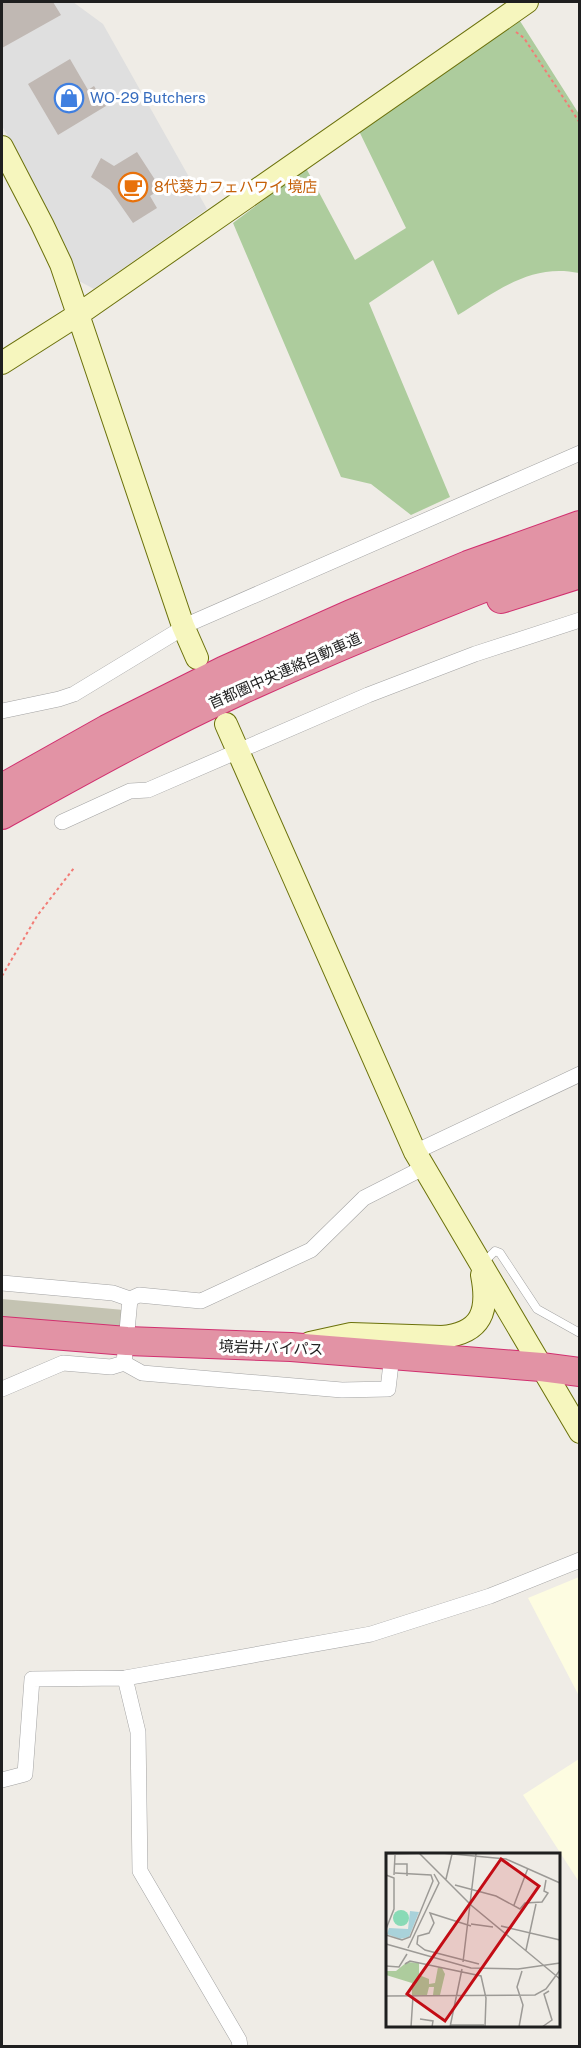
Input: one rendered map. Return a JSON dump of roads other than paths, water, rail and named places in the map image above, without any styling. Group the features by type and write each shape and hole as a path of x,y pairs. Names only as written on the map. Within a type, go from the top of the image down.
{"highway":[{"name":"首都圏中央連絡自動車道","path":"2,815 117,751 238,692 477,589 577,532"},
{"name":"首都圏中央連絡自動車道","path":"2,788 108,729 225,670 457,570 577,532"},
{"path":"238,692 429,622 579,574"},
{"name":"境岩井バイパス","path":"2,1331 125,1352 291,1347 579,1372"},
{"name":"境岩井バイパス","path":"541,1367 579,1367"}],"street":[{"path":"2,363 79,314 494,10 527,2"},
{"path":"2,147 51,243 79,314 183,626 197,658"},
{"path":"2,711 74,694 183,626 579,453"},
{"path":"62,822 130,791 148,790 400,682 579,620"},
{"path":"226,724 419,1160 579,1432"},
{"path":"2,1283 113,1293 130,1299 139,1295 201,1301 311,1250 364,1198 419,1160 579,1074"},
{"path":"291,1347 351,1334 442,1337 467,1331 478,1322 483,1313 485,1288 481,1266"},
{"path":"2,1389 63,1363 111,1367 125,1352 130,1299"},
{"path":"125,1352 141,1373 342,1390 388,1389 392,1355"},
{"path":"2,1780 25,1774 32,1679 125,1678 371,1634 490,1596 579,1560"},
{"path":"125,1678 138,1732 140,1871 239,2040 240,2046"}],"lane":[{"path":"481,1266 490,1254 495,1251 500,1253 537,1309 579,1333"}],"place":[{"name":"WO-29 Butchers","path":"69,98"},
{"name":"8代葵カフェハワイ 境店","path":"133,187"}]}
